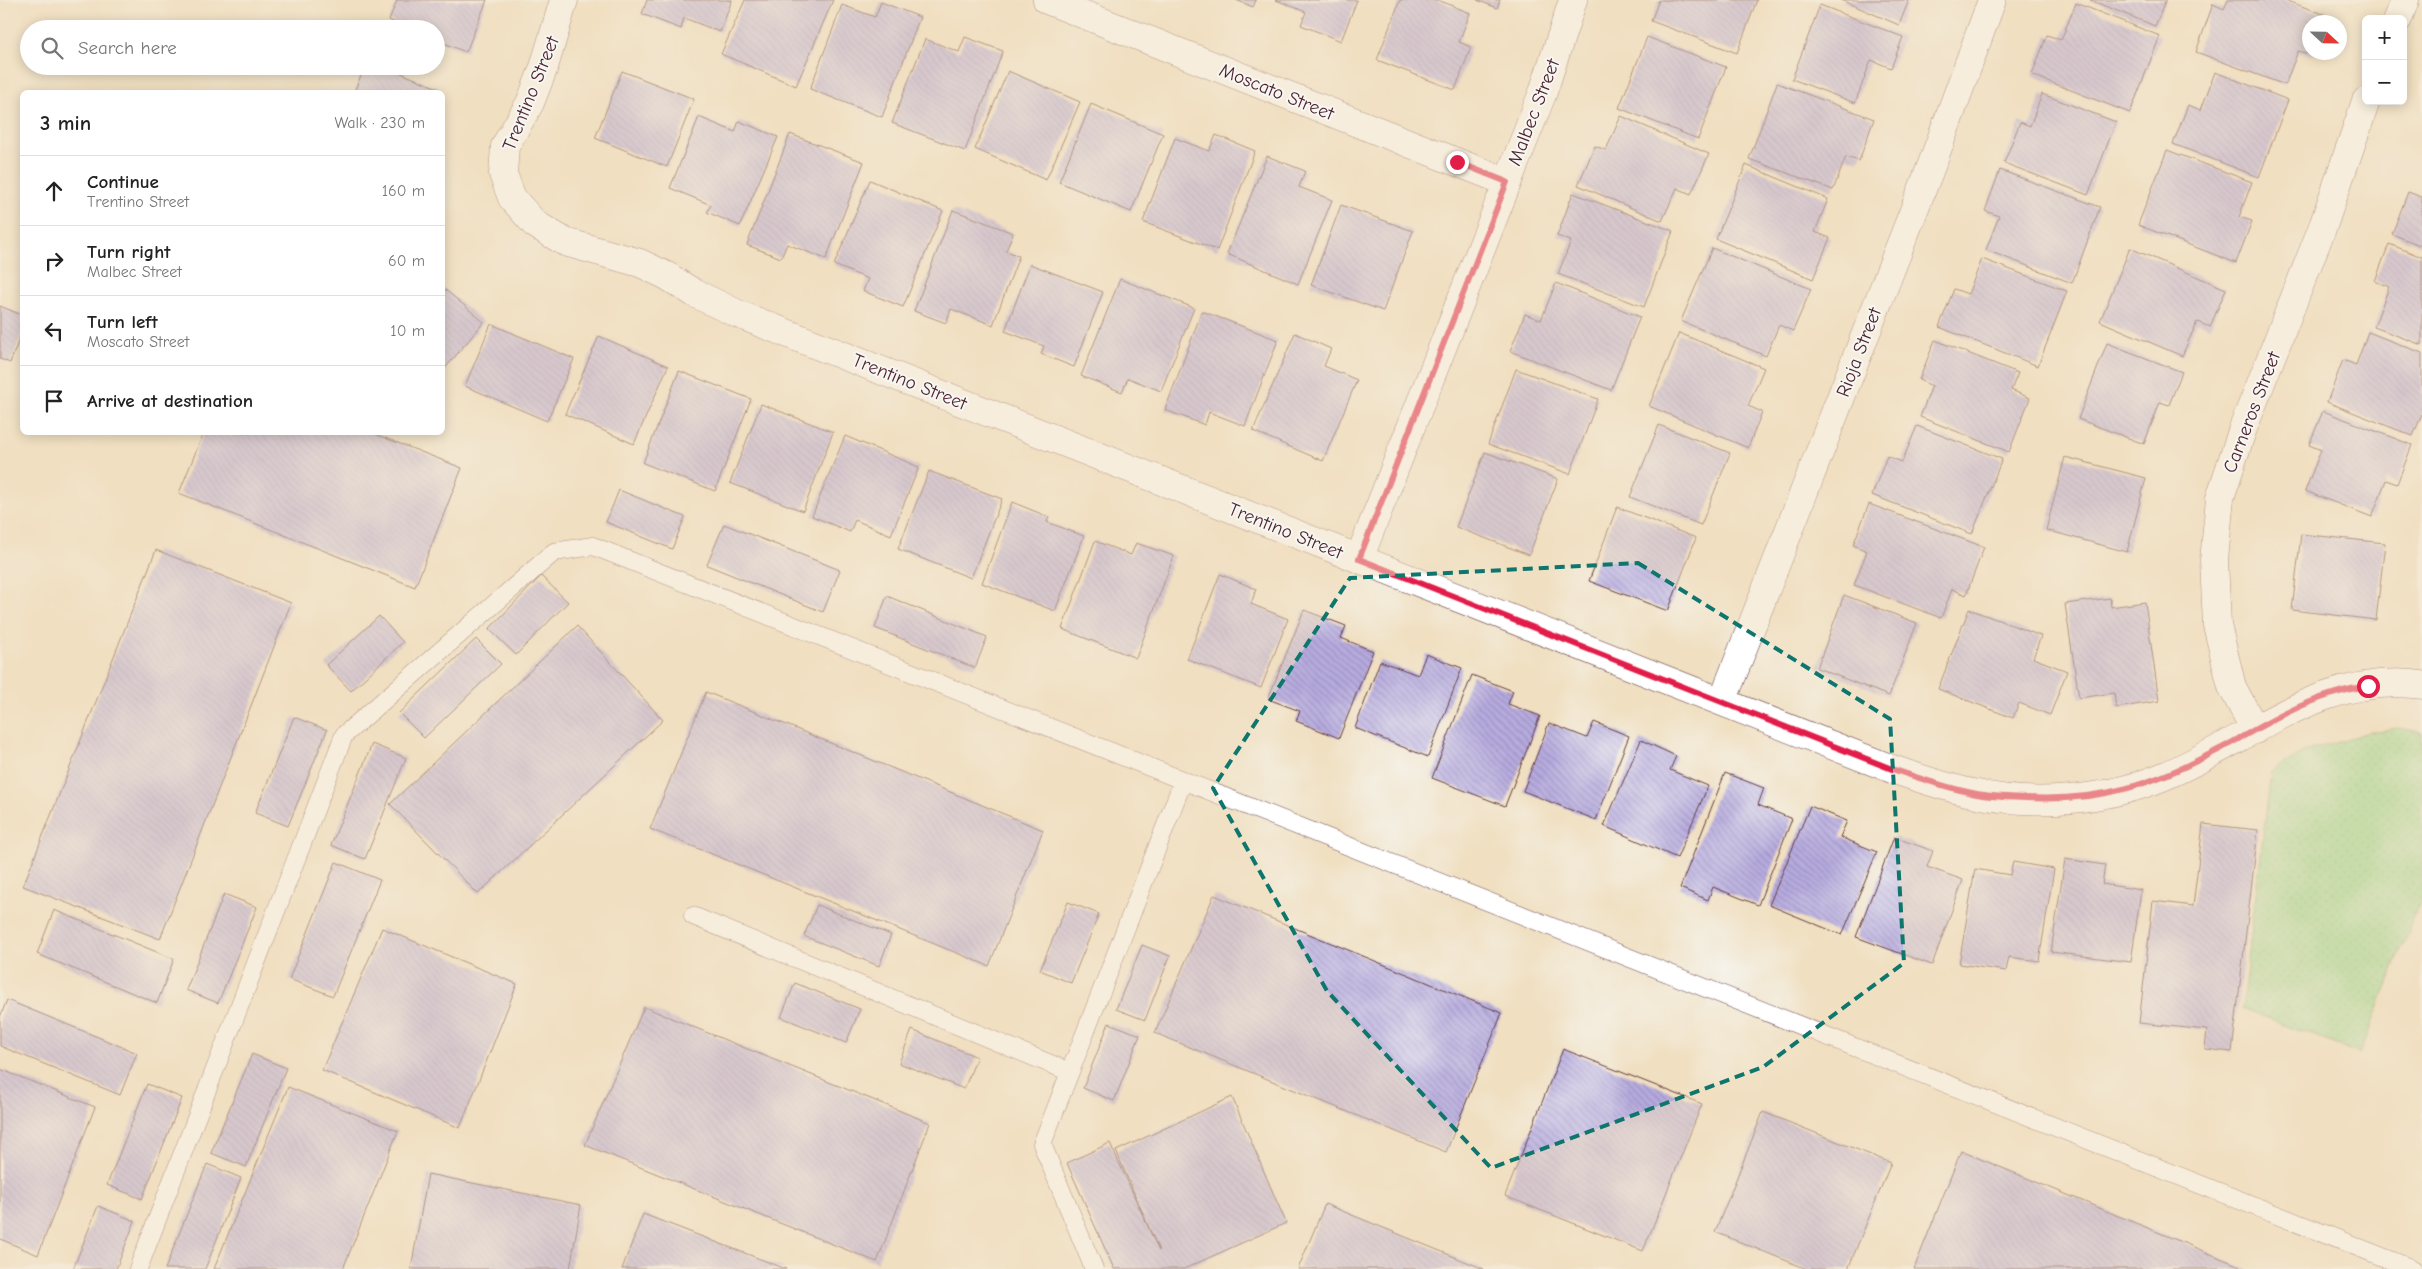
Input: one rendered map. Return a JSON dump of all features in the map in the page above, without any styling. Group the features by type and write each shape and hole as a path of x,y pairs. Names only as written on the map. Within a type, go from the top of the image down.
{"street":[{"name":"Trentino Street","path":"564,0 544,67 530,103 505,146 503,174 512,198 535,224 565,242 640,263 667,276 694,293 738,314 1892,769 1938,785 1974,794 2048,800 2090,798 2128,789 2162,777 2255,730 2307,701 2341,690 2407,683 2422,685"},
{"name":"Moscato Street","path":"1047,0 1507,182"},
{"name":"Malbec Street","path":"1359,559 1543,92 1573,0"},
{"name":"Rioja Street","path":"1722,702 1932,164 1992,0"},
{"path":"2399,15 2405,0"},
{"name":"Carneros Street","path":"2255,730 2232,687 2218,624 2214,560 2220,498 2242,432 2323,226 2365,105"}],"lane":[{"path":"138,1269 344,735 554,552 593,546 2413,1269"},
{"path":"1094,1269 1042,1144 1184,781"},
{"path":"693,916 1070,1072"}],"highlighted area":[{"path":"1638,563 1890,719 1904,963 1763,1067 1491,1168 1327,991 1213,788 1350,578"}],"green space":[{"path":"2399,728 2422,732 2422,896 2360,1054 2242,1008 2271,772 2303,752 2369,732"}],"building":[{"path":"397,0 487,0 466,52 445,44 445,20 389,20"},
{"path":"647,0 732,0 720,32 684,18 681,29 642,14"},
{"path":"745,0 833,0 796,86 721,54"},
{"path":"1236,0 1256,0 1253,7"},
{"path":"1276,0 1357,0 1341,41 1301,25 1306,12"},
{"path":"1400,0 1438,0 1470,13 1459,42 1471,47 1455,90 1377,60"},
{"path":"1477,0 1500,0 1497,8"},
{"path":"1659,0 1757,0 1737,53 1651,21"},
{"path":"1841,0 1909,0 1899,25"},
{"path":"2090,0 2166,0 2155,26"},
{"path":"2228,0 2285,0 2326,15 2302,15 2302,52 2298,51 2285,85 2196,52 2213,4 2224,9"},
{"path":"881,2 920,17 882,117 810,89 842,5 875,17"},
{"path":"2076,3 2160,36 2130,113 2032,75 2047,35 2061,40"},
{"path":"1820,5 1903,37 1891,68 1871,60 1855,103 1792,79"},
{"path":"965,37 1003,51 965,151 892,123 925,39 959,52"},
{"path":"1647,37 1726,67 1698,139 1619,108"},
{"path":"622,71 694,99 667,167 595,138"},
{"path":"1008,71 1080,102 1046,180 975,149"},
{"path":"2215,72 2288,100 2259,177 2173,144 2188,105 2201,110"},
{"path":"361,75 406,75 440,89 439,90 355,90"},
{"path":"1777,83 1874,119 1859,161 1846,157 1833,190 1749,159"},
{"path":"2042,94 2116,122 2088,195 2004,163 2020,122 2030,126"},
{"path":"1091,104 1163,134 1131,212 1059,182"},
{"path":"1621,116 1709,154 1691,194 1677,188 1662,221 1578,185 1595,146 1606,150"},
{"path":"699,117 735,132 739,121 778,137 740,226 707,212 711,205 670,188"},
{"path":"790,134 864,162 826,259 787,244 781,258 747,245"},
{"path":"1216,135 1255,151 1217,250 1143,222 1175,138 1209,151"},
{"path":"2167,150 2252,182 2239,217 2252,221 2236,263 2138,225"},
{"path":"1267,156 1305,171 1299,187 1332,200 1298,284 1227,254"},
{"path":"1746,165 1828,199 1815,232 1830,238 1813,279 1716,239"},
{"path":"2000,170 2100,207 2072,283 1986,250 1999,216 1985,211"},
{"path":"870,180 943,211 903,307 863,291 868,279 834,265"},
{"path":"2408,192 2422,197 2422,246 2392,234"},
{"path":"1573,193 1673,231 1644,307 1558,274 1571,241 1557,236"},
{"path":"1341,205 1413,231 1383,311 1311,285"},
{"path":"953,210 1013,233 1006,251 1019,256 993,325 951,309 946,323 914,311"},
{"path":"2389,244 2422,257 2422,345 2374,327 2389,287 2375,281"},
{"path":"1712,248 1811,289 1793,331 1779,325 1766,356 1681,321"},
{"path":"2130,248 2226,289 2210,327 2197,322 2182,356 2100,321"},
{"path":"1982,259 2067,291 2038,366 1939,327 1954,289 1968,294"},
{"path":"1030,264 1103,292 1074,367 1041,354 1044,346 1005,331"},
{"path":"1120,279 1194,308 1161,391 1128,378 1122,392 1081,376"},
{"path":"1556,283 1640,317 1611,390 1510,351 1525,314 1541,320"},
{"path":"445,290 484,322 445,368"},
{"path":"0,306 20,314 20,337 10,363 0,359"},
{"path":"1202,311 1278,340 1245,426 1209,412 1205,425 1165,410"},
{"path":"491,324 574,359 547,421 465,386"},
{"path":"2368,332 2422,353 2422,414 2413,436 2327,402 2343,360 2356,365"},
{"path":"1295,333 1331,349 1324,366 1357,380 1323,461 1253,431"},
{"path":"1679,333 1764,368 1748,406 1762,412 1748,448 1649,406"},
{"path":"599,336 668,366 634,444 565,414"},
{"path":"1935,340 2018,373 2011,390 2030,398 2009,452 1920,417 1932,386 1919,380"},
{"path":"2107,343 2182,372 2169,405 2160,402 2144,444 2078,419"},
{"path":"1516,369 1598,399 1570,474 1488,444"},
{"path":"679,371 751,399 715,491 643,463"},
{"path":"761,404 833,432 803,511 730,483"},
{"path":"2323,411 2412,445 2397,484 2386,480 2372,517 2305,491 2321,450 2309,445"},
{"path":"1659,425 1730,453 1701,525 1630,497"},
{"path":"1917,426 2002,459 1972,534 1872,495 1887,456 1902,462"},
{"path":"203,435 378,435 462,468 415,587 179,493"},
{"path":"845,436 919,467 891,535 855,520 850,532 812,516"},
{"path":"1485,452 1558,479 1529,555 1456,527"},
{"path":"2065,457 2146,478 2127,552 2046,530"},
{"path":"929,471 1002,499 971,578 898,549"},
{"path":"619,490 685,517 672,549 606,522"},
{"path":"1012,502 1049,517 1047,522 1084,536 1055,611 982,583"},
{"path":"1869,504 1984,547 1966,595 1952,589 1941,618 1854,585 1867,551 1853,545"},
{"path":"1617,507 1696,538 1668,611 1589,581"},
{"path":"724,524 840,570 823,612 707,565"},
{"path":"2301,534 2385,543 2376,620 2292,610"},
{"path":"1095,541 1131,555 1136,543 1174,556 1136,658 1062,629"},
{"path":"156,550 291,603 160,939 23,886"},
{"path":"1220,574 1256,589 1251,604 1288,619 1261,688 1187,659"},
{"path":"541,576 568,602 516,655 489,629"},
{"path":"1844,595 1917,623 1889,696 1817,668"},
{"path":"887,596 987,637 975,668 875,628"},
{"path":"2110,598 2111,607 2145,602 2159,701 2116,708 2114,693 2079,698 2065,604"},
{"path":"1969,609 2041,636 2033,658 2067,671 2050,715 2019,703 2013,718 1938,689"},
{"path":"1304,610 1346,626 1341,638 1373,651 1339,738 1296,721 1300,711 1268,699"},
{"path":"379,616 403,642 351,691 326,665"},
{"path":"577,626 663,720 478,894 390,804"},
{"path":"476,639 501,664 424,738 399,713"},
{"path":"1426,654 1462,668 1428,757 1355,728 1380,661 1418,675"},
{"path":"1472,675 1513,691 1508,704 1540,716 1505,806 1432,778"},
{"path":"706,692 1043,830 989,966 650,829"},
{"path":"294,717 327,730 288,826 255,813"},
{"path":"1594,722 1629,736 1596,820 1523,791 1549,723 1587,738"},
{"path":"1641,740 1676,756 1670,770 1708,786 1677,858 1604,826"},
{"path":"372,744 406,758 365,859 331,845"},
{"path":"1725,773 1764,788 1758,805 1792,819 1758,905 1713,887 1708,900 1680,888"},
{"path":"1810,806 1847,821 1840,837 1877,852 1842,935 1769,905"},
{"path":"2203,824 2258,830 2232,1052 2205,1049 2207,1030 2139,1023 2153,901 2193,906"},
{"path":"1894,837 1933,851 1927,867 1963,880 1932,965 1856,937"},
{"path":"2065,859 2105,865 2102,884 2141,890 2131,962 2051,952"},
{"path":"336,862 380,880 333,996 289,979"},
{"path":"2013,862 2054,869 2039,961 2009,957 2006,971 1959,964 1975,869 2010,875"},
{"path":"224,894 257,907 218,1003 186,990"},
{"path":"1214,895 1502,1013 1446,1152 1155,1033"},
{"path":"1068,902 1099,914 1071,983 1040,970"},
{"path":"817,905 891,935 879,966 804,936"},
{"path":"54,910 174,959 157,1003 37,954"},
{"path":"382,928 517,984 460,1128 322,1070"},
{"path":"1142,945 1170,956 1145,1020 1116,1009"},
{"path":"795,983 860,1009 846,1043 781,1017"},
{"path":"7,1000 137,1053 120,1095 0,1046 0,1017"},
{"path":"644,1007 930,1123 877,1262 585,1145"},
{"path":"1109,1023 1140,1035 1114,1101 1083,1088"},
{"path":"912,1030 977,1057 964,1089 899,1063"},
{"path":"1563,1049 1702,1104 1643,1251 1505,1196"},
{"path":"252,1054 286,1068 246,1167 211,1153"},
{"path":"0,1069 95,1107 38,1255 0,1239"},
{"path":"147,1084 182,1098 142,1199 107,1185"},
{"path":"288,1087 398,1131 343,1269 214,1269"},
{"path":"1232,1097 1286,1223 1184,1269 1114,1269 1067,1163 1110,1143 1159,1251 1116,1151"},
{"path":"1763,1112 1891,1163 1848,1269 1807,1269 1715,1232"},
{"path":"1961,1151 2247,1269 1914,1269"},
{"path":"207,1164 241,1178 205,1269 165,1269"},
{"path":"428,1174 581,1205 570,1269 411,1269"},
{"path":"1325,1204 1484,1269 1298,1269"},
{"path":"98,1206 135,1221 116,1269 73,1269"},
{"path":"643,1214 786,1269 622,1269"}],"route":[{"path":"1457,162 1507,182 1359,559 1892,769 1938,785 1974,794 2048,800 2090,798 2128,789 2162,777 2211,754 2307,701 2341,690 2368,686"}]}
